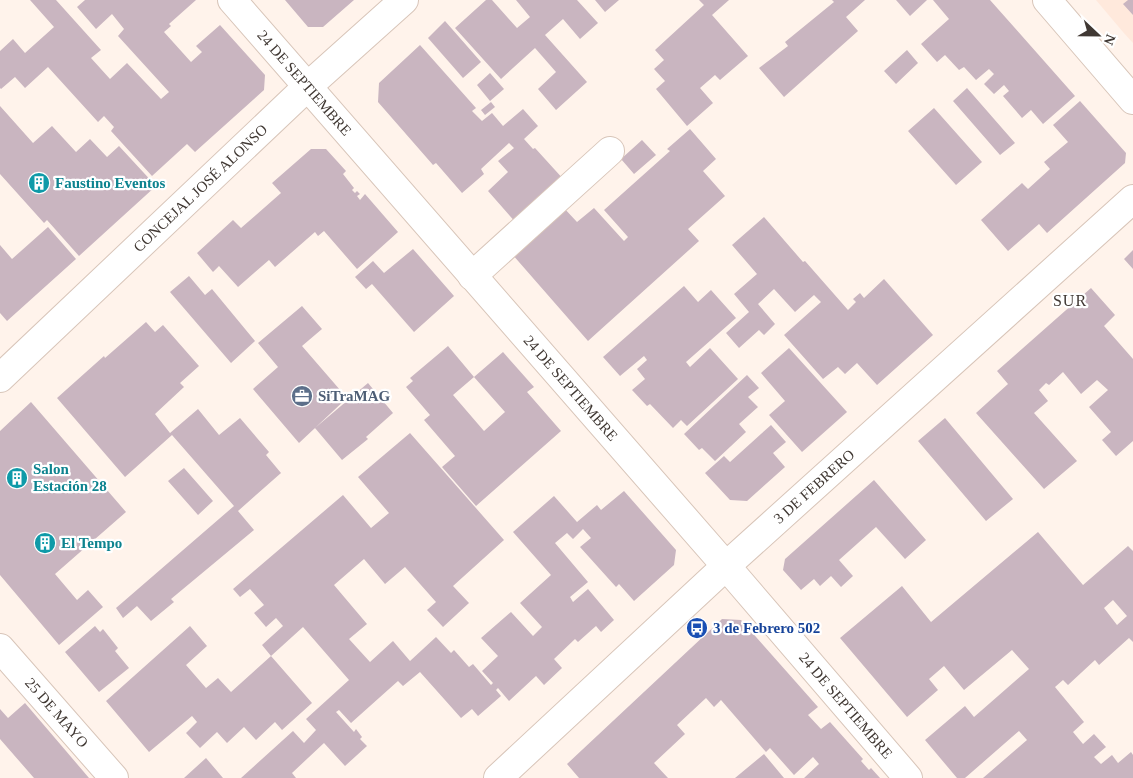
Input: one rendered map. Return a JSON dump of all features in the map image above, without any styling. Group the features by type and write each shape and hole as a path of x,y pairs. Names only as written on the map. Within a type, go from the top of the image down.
{"street":[{"name":"24 DE SEPTIEMBRE","path":"232,0 726,566 908,778"},
{"name":"CONCEJAL JOSÉ ALONSO","path":"0,378 306,87 404,0"},
{"path":"1047,0 1133,100"},
{"path":"472,276 610,151"},
{"name":"3 DE FEBRERO","path":"498,778 726,566 1133,199"},
{"name":"25 DE MAYO","path":"0,648 114,778"}],"shaded area":[{"path":"1096,0 1133,0 1133,43 1123,32"}],"building":[{"path":"30,0 56,0 101,50 91,58 110,79 127,63 161,99 169,92 118,36 124,29 112,14 96,29 77,7 85,0 196,0 169,24 171,26 164,32 191,62 202,52 196,46 220,25 265,75 264,90 195,152 187,144 152,176 111,131 114,127 104,116 98,122 48,67 25,88 15,77 0,88 0,51 13,39 25,53 54,27"},
{"path":"285,0 354,0 323,27 308,27"},
{"path":"486,0 492,0 517,28 530,17 516,0 577,0 598,23 580,39 563,19 545,35 587,82 556,110 538,89 556,72 535,48 501,79 455,28"},
{"path":"595,0 619,0 605,12"},
{"path":"699,0 729,0 712,15 748,56 720,80 715,75 700,88 713,103 687,126 656,89 665,81 654,69 664,60 655,50 704,5"},
{"path":"832,0 865,0 846,17 858,31 784,97 759,68 788,46 785,42 834,2"},
{"path":"896,0 927,0 910,16"},
{"path":"933,0 990,0 1075,96 1043,124 1031,110 1022,118 1003,96 1009,91 1004,85 994,94 984,84 994,74 989,69 976,80 964,67 959,70 945,55 937,62 921,44 949,19"},
{"path":"1128,0 1133,0 1133,15 1123,4"},
{"path":"445,21 481,62 463,78 428,38"},
{"path":"420,45 476,108 472,111 482,121 492,113 503,126 523,109 538,126 524,139 533,149 535,148 565,181 517,224 488,191 508,172 498,161 514,148 509,143 481,169 484,174 462,193 436,163 433,165 378,102 379,83"},
{"path":"907,50 918,63 896,84 884,71"},
{"path":"490,73 504,89 490,101 477,85"},
{"path":"967,88 1015,143 1000,155 953,101"},
{"path":"1080,101 1126,153 1125,163 1047,233 1039,224 1008,251 981,220 1022,183 1028,189 1050,169 1044,162 1068,142 1053,125"},
{"path":"491,102 495,107 485,115 481,110"},
{"path":"0,106 33,143 52,126 76,152 90,139 107,157 119,146 156,186 79,256 47,220 44,223 0,174"},
{"path":"934,108 982,162 956,185 908,131"},
{"path":"690,129 716,159 703,171 725,196 688,229 699,241 588,341 512,254 563,207 577,222 594,208 624,241 628,237 604,210 670,151 667,149"},
{"path":"642,140 656,155 634,174 621,159"},
{"path":"311,149 326,149 346,171 343,174 354,188 352,190 360,194 357,196 360,200 365,194 398,232 357,269 324,231 318,236 315,232 275,267 269,260 238,287 219,266 213,272 197,253 233,220 241,228 281,193 272,183"},
{"path":"764,217 848,310 856,302 853,299 860,293 864,298 884,279 933,335 877,385 857,363 845,374 838,367 823,379 784,335 821,302 814,295 795,312 774,289 758,304 775,324 764,335 759,330 739,348 726,333 749,312 734,294 757,274 732,245"},
{"path":"48,227 76,259 7,321 0,313 0,245 12,259"},
{"path":"413,249 454,296 414,332 372,284 366,289 355,277 373,261 384,273"},
{"path":"1133,250 1133,269 1124,259"},
{"path":"189,276 205,295 212,289 255,341 231,363 170,292"},
{"path":"684,286 698,302 711,290 736,318 686,362 690,367 710,348 738,379 687,426 681,420 673,428 650,404 647,406 632,390 645,379 637,369 647,360 644,356 620,376 603,357"},
{"path":"1091,288 1115,315 1104,326 1133,359 1133,441 1116,456 1102,440 1111,432 1089,407 1108,390 1097,380 1081,394 1063,372 1049,385 1046,383 1039,390 1048,401 1034,413 1077,461 1044,489 976,413 1008,384 997,371"},
{"name":"SiTraMAG","path":"302,306 322,329 302,346 347,398 299,443 253,389 278,367 258,343"},
{"path":"146,322 155,332 163,325 199,366 180,383 184,387 155,414 170,433 198,409 219,435 240,418 269,452 266,455 281,473 238,511 254,530 171,599 174,602 151,621 137,606 123,618 116,608 234,506 172,435 125,477 57,398"},
{"path":"448,346 474,377 503,352 534,387 527,392 561,431 476,506 442,467 455,456 424,420 430,415 406,387 413,381 410,378","holes":["474,377 505,412 484,431 453,395"]},
{"path":"789,348 847,412 802,452 769,415 785,401 761,373"},
{"path":"747,375 759,388 748,397 758,407 739,424 746,432 715,461 702,448 699,450 684,434"},
{"path":"368,383 393,413 366,437 368,439 342,460 315,428"},
{"name":"El Tempo","path":"31,402 126,512 55,574 77,600 88,590 103,607 59,645 0,575 0,431"},
{"path":"945,418 1013,499 986,521 918,441"},
{"path":"771,425 786,442 773,453 785,467 747,501 730,500 705,473 724,456 730,462"},
{"path":"410,433 504,540 453,586 469,603 443,627 427,610 436,602 405,567 385,584 364,559 334,585 367,624 349,639 370,662 393,641 410,661 436,637 451,653 454,650 469,667 473,664 491,685 493,683 482,671 498,656 481,638 511,612 533,636 542,627 520,603 551,575 513,532 554,496 577,522 597,505 601,510 624,491 676,550 674,565 634,601 619,584 616,587 580,547 591,538 583,529 573,539 567,533 555,543 588,582 570,597 573,602 588,589 614,620 601,632 596,626 578,642 575,639 554,659 562,668 544,685 536,676 509,701 498,688 496,690 501,696 478,716 472,709 461,718 420,672 403,686 398,681 351,723 339,710 336,712 354,732 356,729 362,737 360,739 367,746 345,766 324,743 292,773 296,778 241,778 293,731 304,743 316,730 306,719 349,680 303,627 271,656 262,645 283,626 276,618 266,627 254,613 264,605 250,589 240,597 233,589 343,495 371,528 389,513 358,477"},
{"path":"184,468 213,501 198,515 168,481"},
{"path":"874,480 926,540 905,559 876,527 839,560 853,576 841,587 831,576 820,586 814,579 801,590 783,570 785,559"},
{"path":"1038,532 1083,585 1128,546 1133,551 1133,642 1129,638 1099,665 1095,660 1068,685 1063,680 1055,687 1084,722 1073,732 1083,744 1094,734 1106,747 1094,757 1101,764 1112,755 1118,763 1131,752 1133,755 1133,778 983,778 1027,740 1019,731 965,778 957,778 925,740 965,706 974,717 1029,669 1012,650 964,690 944,666 929,679 938,690 907,717 840,638 902,586 931,622","holes":["1113,600 1127,616 1117,625 1104,608"]},
{"path":"722,619 741,620 818,707 808,715 821,729 830,722 863,759 861,761 869,770 871,768 880,778 804,778 819,764 813,757 794,775 770,748 766,752 721,700 714,707 706,698 677,725 685,734 654,763 668,778 579,778 567,764"},
{"path":"95,626 100,632 103,629 118,648 115,651 129,668 99,692 65,652"},
{"path":"190,626 207,646 186,665 206,688 218,678 231,692 271,656 312,703 282,730 275,722 256,740 244,727 227,743 217,732 200,748 186,733 197,722 192,716 149,752 106,701"},
{"path":"25,703 89,778 34,778 0,739 0,709 8,718"},
{"path":"764,754 784,778 735,778"},
{"path":"206,758 223,778 184,778"}],"place":[{"name":"Faustino Eventos","path":"39,183"},
{"name":"SiTraMAG","path":"302,396"},
{"name":"Salon Estación 28","path":"17,478"},
{"name":"El Tempo","path":"45,543"},
{"name":"3 de Febrero 502","path":"697,628"}],"district":[{"name":"SUR","path":"1070,300"}]}
